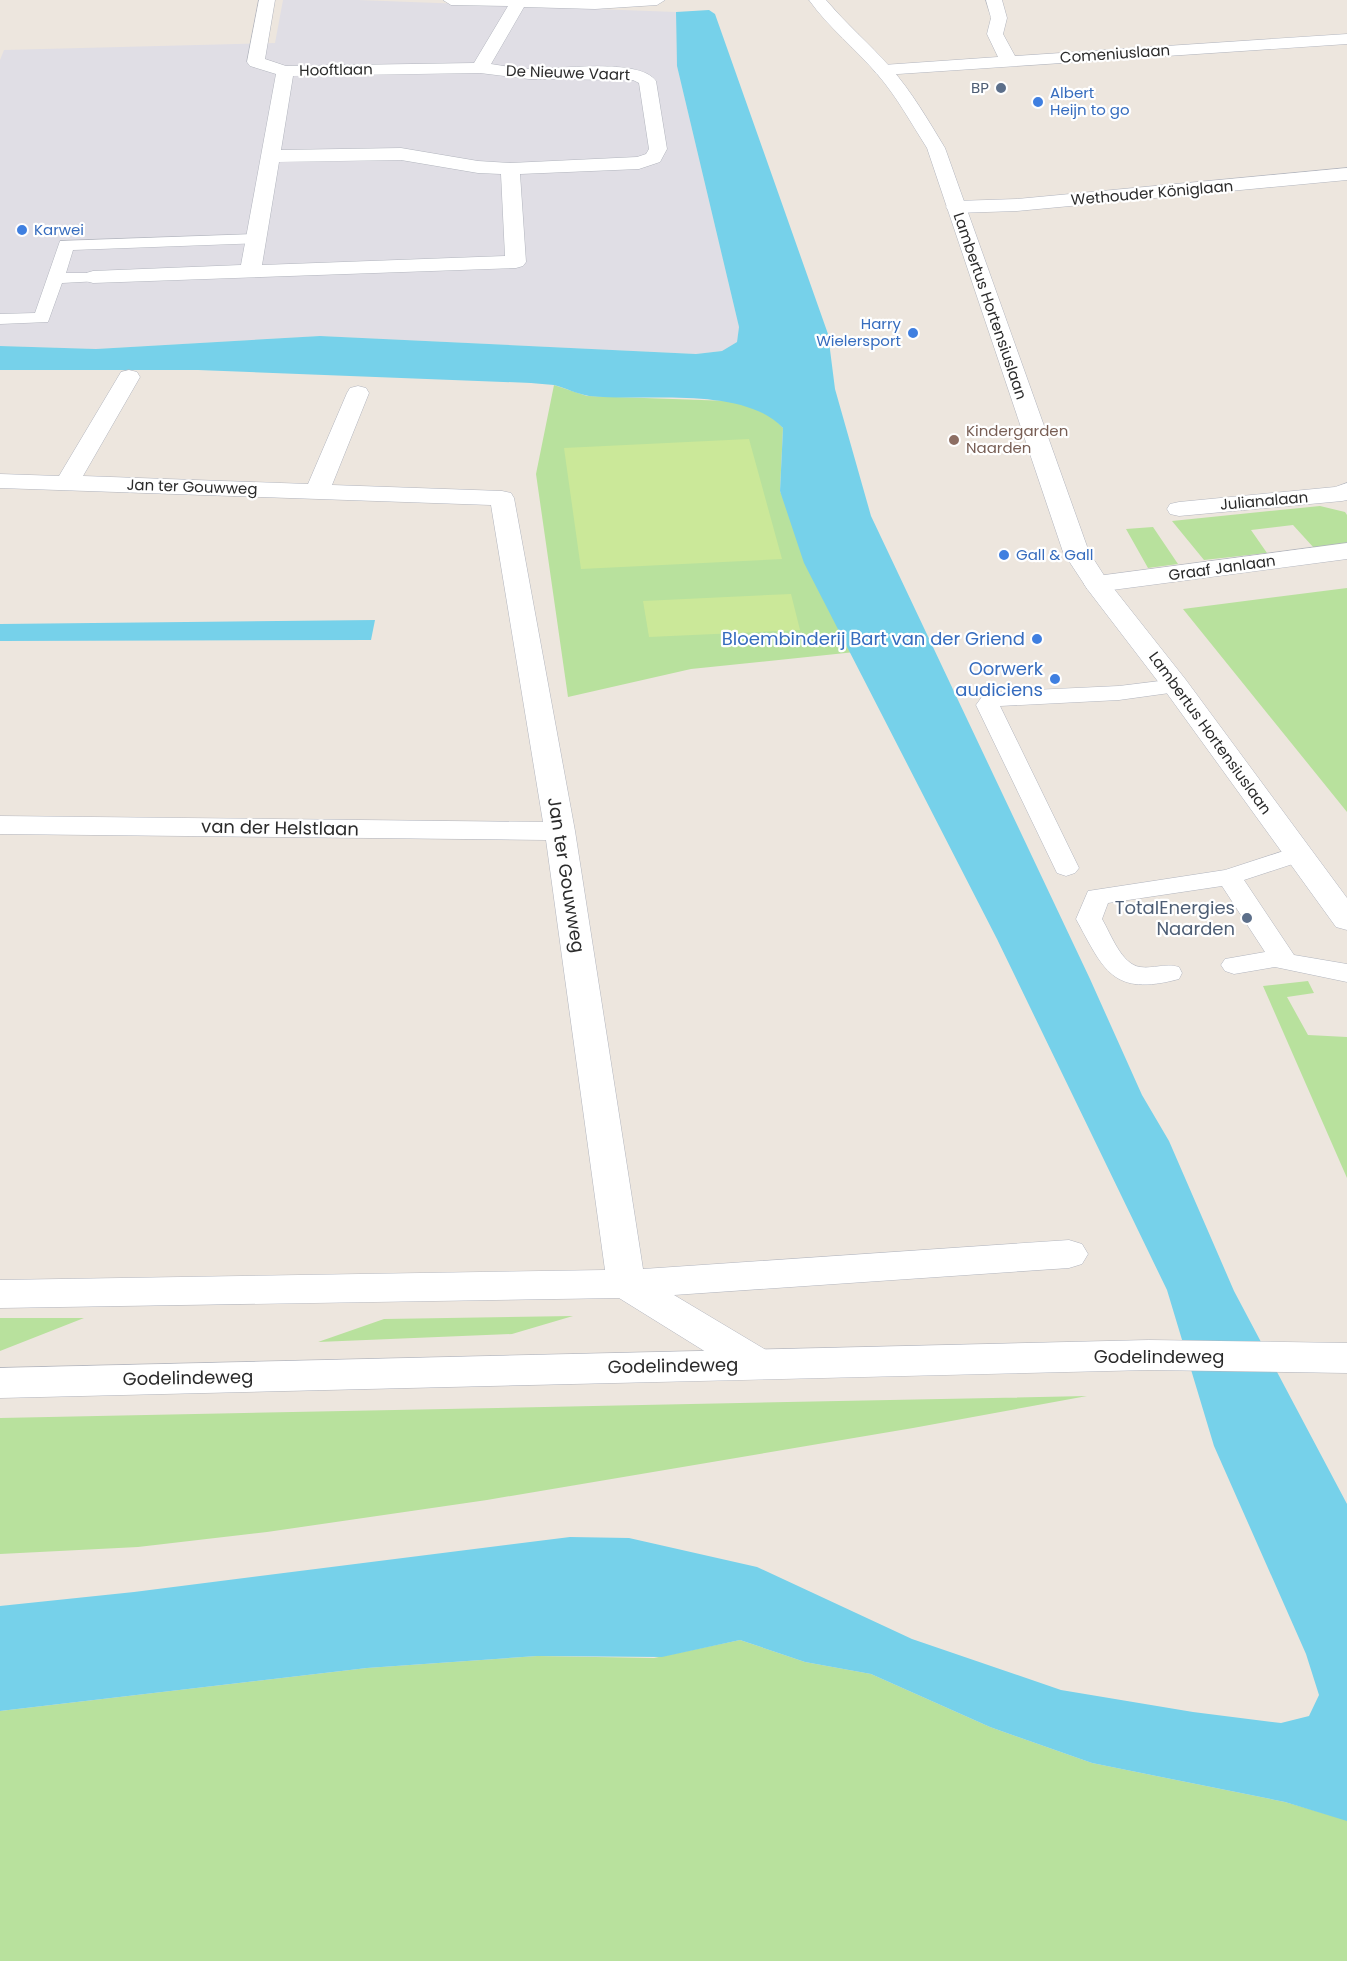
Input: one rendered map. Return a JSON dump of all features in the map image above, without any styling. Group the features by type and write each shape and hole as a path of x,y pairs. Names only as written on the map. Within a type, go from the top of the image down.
{"street":[{"name":"Hooftlaan","path":"267,0 256,62 285,71 480,68"},
{"path":"451,0 595,4 657,0"},
{"name":"Lambertus Hortensiuslaan","path":"817,0 842,30 883,70 906,99 936,148 1076,552 1097,584 1176,686 1347,920"},
{"path":"994,0 999,18 995,34 1009,60"},
{"path":"480,68 518,3"},
{"name":"Comeniuslaan","path":"883,70 1347,39"},
{"name":"De Nieuwe Vaart","path":"270,156 401,154 478,167 510,169 616,166 639,163 653,158 658,149 647,81 639,76 625,73 529,74 480,68"},
{"path":"250,272 285,71"},
{"path":"93,277 516,262 510,169"},
{"name":"Wethouder Königlaan","path":"956,207 1017,206 1347,174"},
{"path":"67,483 129,377"},
{"path":"317,491 358,393"},
{"name":"Jan ter Gouwweg","path":"0,481 502,498 560,831 626,1284"},
{"name":"Julianalaan","path":"1179,508 1345,494"},
{"name":"Graaf Janlaan","path":"1097,584 1347,551"},
{"name":"van der Helstlaan","path":"0,825 560,831"},
{"path":"0,1294 626,1284 1069,1254"},
{"path":"626,1284 757,1364"},
{"name":"Godelindeweg","path":"0,1383 1149,1355 1347,1358"}],"lane":[{"path":"0,319 42,318 66,245 255,239"},
{"path":"55,278 93,277"},
{"path":"1066,868 988,705 992,699 1119,693 1176,686"},
{"path":"1169,973 1134,976 1114,964 1089,919 1097,897 1229,877 1299,854"},
{"path":"1229,877 1285,962 1347,973"},
{"path":"1234,965 1282,958"}],"shaded area":[{"path":"283,0 358,0 676,12 677,66 739,327 737,342 722,351 696,354 320,336 96,349 0,346 0,60 4,50 275,43"}],"green space":[{"path":"554,385 587,396 730,401 755,408 773,417 783,428 780,491 855,652 691,669 568,697 536,474"},
{"path":"749,439 782,559 581,569 564,448"},
{"path":"1320,506 1345,512 1347,515 1347,544 1314,548 1293,525 1251,530 1267,553 1204,560 1172,521"},
{"path":"1153,527 1178,564 1148,568 1126,529"},
{"path":"1347,588 1347,812 1183,609"},
{"path":"791,594 800,630 649,637 643,601"},
{"path":"1308,981 1314,993 1287,997 1308,1035 1347,1037 1347,1178 1263,986"},
{"path":"573,1316 512,1334 318,1342 384,1319"},
{"path":"0,1318 84,1318 0,1351"},
{"path":"1087,1396 913,1428 487,1500 267,1532 138,1547 0,1554 0,1418"},
{"path":"740,1640 805,1662 871,1674 990,1727 1092,1763 1285,1802 1347,1820 1347,1961 0,1961 0,1711 367,1668 537,1656 654,1658"}],"water":[{"path":"709,10 715,14 828,334 835,389 871,516 1090,979 1142,1095 1169,1141 1234,1291 1347,1504 1347,1821 1285,1802 1092,1763 990,1727 871,1674 805,1662 740,1640 662,1657 537,1656 367,1668 0,1711 0,1606 134,1592 570,1537 629,1538 757,1567 912,1639 1061,1690 1193,1712 1281,1723 1309,1716 1319,1695 1306,1654 1214,1446 1167,1290 997,939 804,563 780,491 783,428 765,415 743,406 719,401 692,398 589,396 554,385 531,383 198,370 0,370 0,346 96,349 320,336 696,354 722,351 737,342 739,327 677,66 676,12"},
{"path":"375,620 371,640 0,641 0,624"}],"place":[{"name":"BP","path":"1001,88"},
{"name":"Albert Heijn to go","path":"1038,102"},
{"name":"Karwei","path":"22,230"},
{"name":"Harry Wielersport","path":"913,333"},
{"name":"Kindergarden Naarden","path":"954,440"},
{"name":"Gall & Gall","path":"1004,555"},
{"name":"Bloembinderij Bart van der Griend","path":"1037,639"},
{"name":"Oorwerk audiciens","path":"1055,679"},
{"name":"TotalEnergies Naarden","path":"1247,918"}]}
